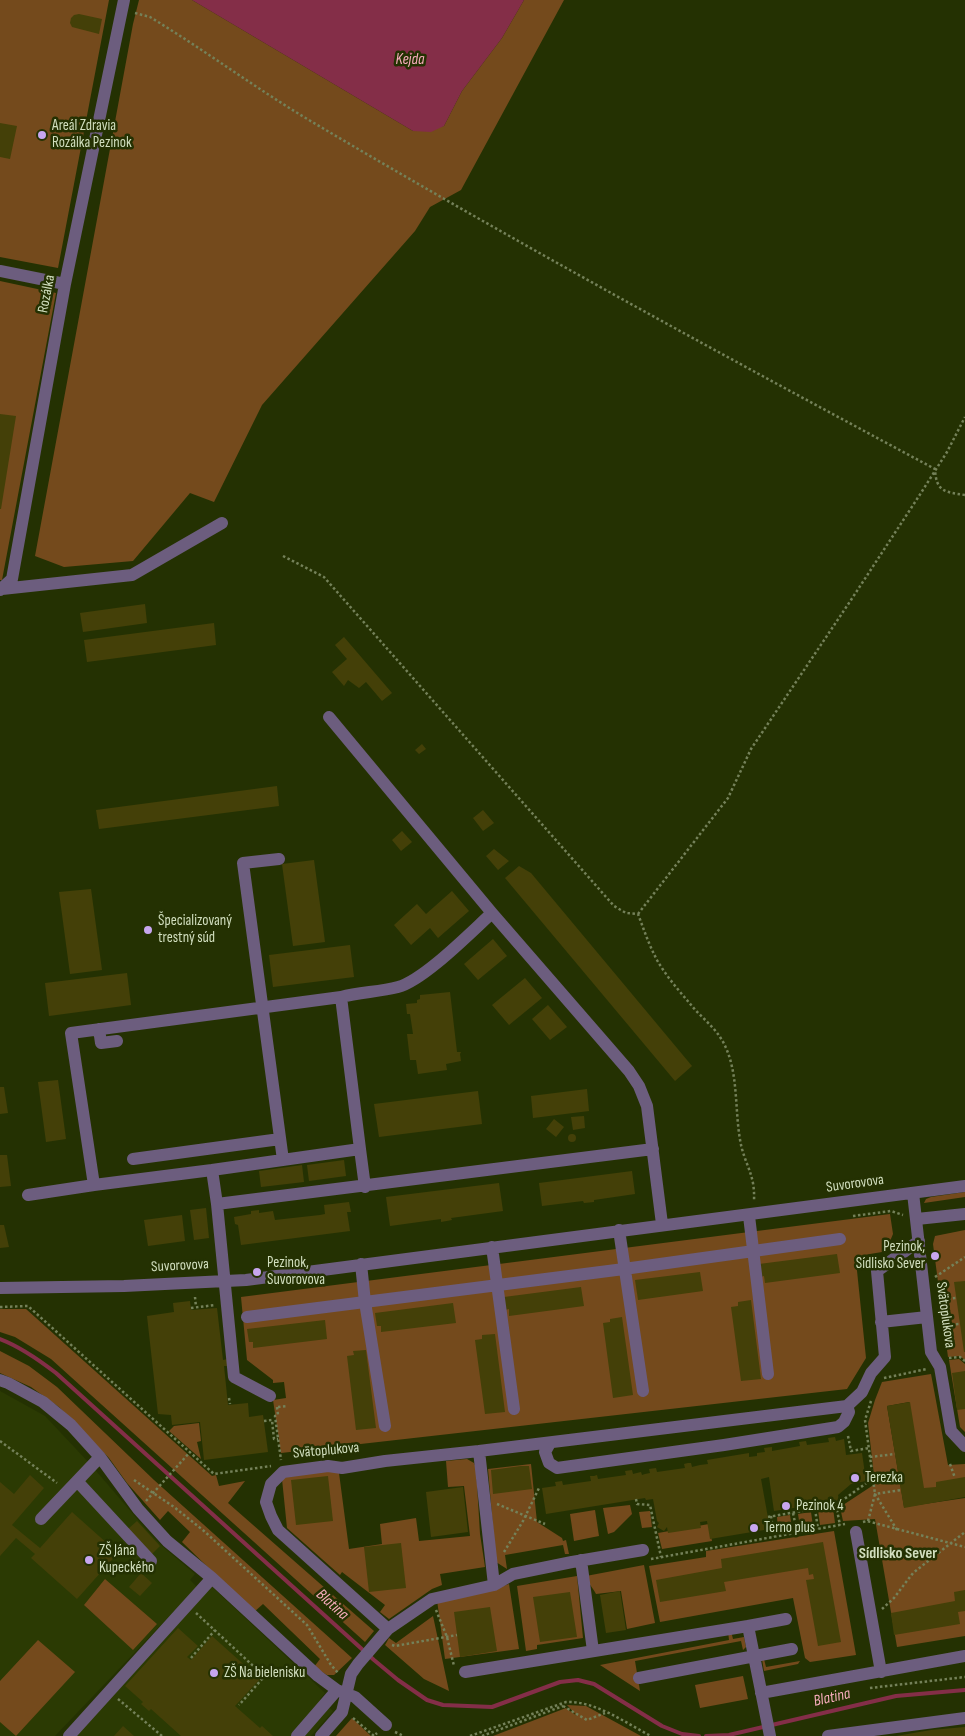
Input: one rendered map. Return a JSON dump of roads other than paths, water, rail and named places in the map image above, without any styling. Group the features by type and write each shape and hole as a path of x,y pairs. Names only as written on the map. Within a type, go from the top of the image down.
{"street":[{"name":"Rozálka","path":"1,589 12,579 65,284 123,5"},
{"path":"0,271 65,284"},
{"path":"1,589 132,575 222,523"},
{"path":"329,717 492,913 629,1070 639,1086 647,1106 662,1224"},
{"path":"279,858 243,863 283,1160"},
{"path":"94,1185 71,1032 341,998 360,992 398,987 410,982 430,968 492,913"},
{"path":"341,998 365,1186"},
{"path":"99,1029 101,1043 117,1041"},
{"path":"133,1159 280,1139"},
{"path":"28,1194 360,1149"},
{"path":"218,1204 653,1149"},
{"path":"212,1170 218,1204 234,1377 274,1401"},
{"name":"Suvorovova","path":"0,1288 124,1286 246,1280 662,1224 751,1215 965,1186"},
{"name":"Svätoplukova","path":"913,1193 931,1352 942,1363 952,1431 965,1446"},
{"path":"917,1219 965,1214"},
{"path":"751,1215 752,1251 768,1374"},
{"path":"619,1230 643,1391"},
{"path":"247,1317 624,1270 840,1239"},
{"path":"550,1443 545,1452 549,1462 557,1468 724,1445 838,1426 844,1422 849,1412 847,1406 862,1392 871,1374 885,1358 877,1271 919,1241"},
{"path":"492,1247 514,1409"},
{"path":"361,1264 365,1302 385,1426"},
{"path":"882,1322 927,1317"},
{"path":"0,1380 42,1402 71,1425 100,1457 138,1509 167,1541 212,1578 318,1676 341,1691 355,1697 386,1725"},
{"name":"Svätoplukova","path":"388,1629 278,1530 266,1502 271,1484 282,1472 328,1466 342,1468 385,1461 550,1443 847,1406"},
{"path":"479,1451 494,1585"},
{"path":"41,1519 100,1457"},
{"path":"77,1481 151,1561"},
{"path":"854,1526 881,1672"},
{"path":"297,1736 341,1691 358,1664 382,1642 388,1629 432,1599 494,1585 513,1574 581,1560 644,1555"},
{"path":"581,1560 593,1651"},
{"path":"69,1736 212,1578"},
{"path":"465,1672 786,1619"},
{"path":"748,1626 770,1736"},
{"path":"639,1678 792,1649"},
{"path":"761,1693 965,1656"},
{"path":"321,1736 342,1712 341,1691"},
{"path":"828,1736 965,1718"}],"water":[{"name":"Kejda","path":"192,0 524,0 502,38 462,91 444,126 431,132 413,131"}],"waterway":[{"name":"Blatina","path":"0,1339 29,1354 56,1373 374,1660 398,1680 427,1700 443,1705 492,1707 560,1682 578,1680 594,1684 662,1726 682,1734 699,1736"},
{"name":"Blatina","path":"706,1736 729,1735 896,1696 965,1690"}],"place":[{"name":"Areál Zdravia Rozálka Pezinok","path":"42,135"},
{"name":"Špecializovaný trestný súd","path":"148,930"},
{"name":"Pezinok, Sídlisko Sever","path":"935,1256"},
{"name":"Pezinok, Suvorovova","path":"257,1272"},
{"name":"Terezka","path":"855,1478"},
{"name":"Pezinok 4","path":"786,1506"},
{"name":"Terno plus","path":"754,1528"},
{"name":"ZŠ Jána Kupeckého","path":"89,1560"},
{"name":"ZŠ Na bielenisku","path":"214,1673"}],"district":[{"name":"Sídlisko Sever","path":"898,1554"}]}
